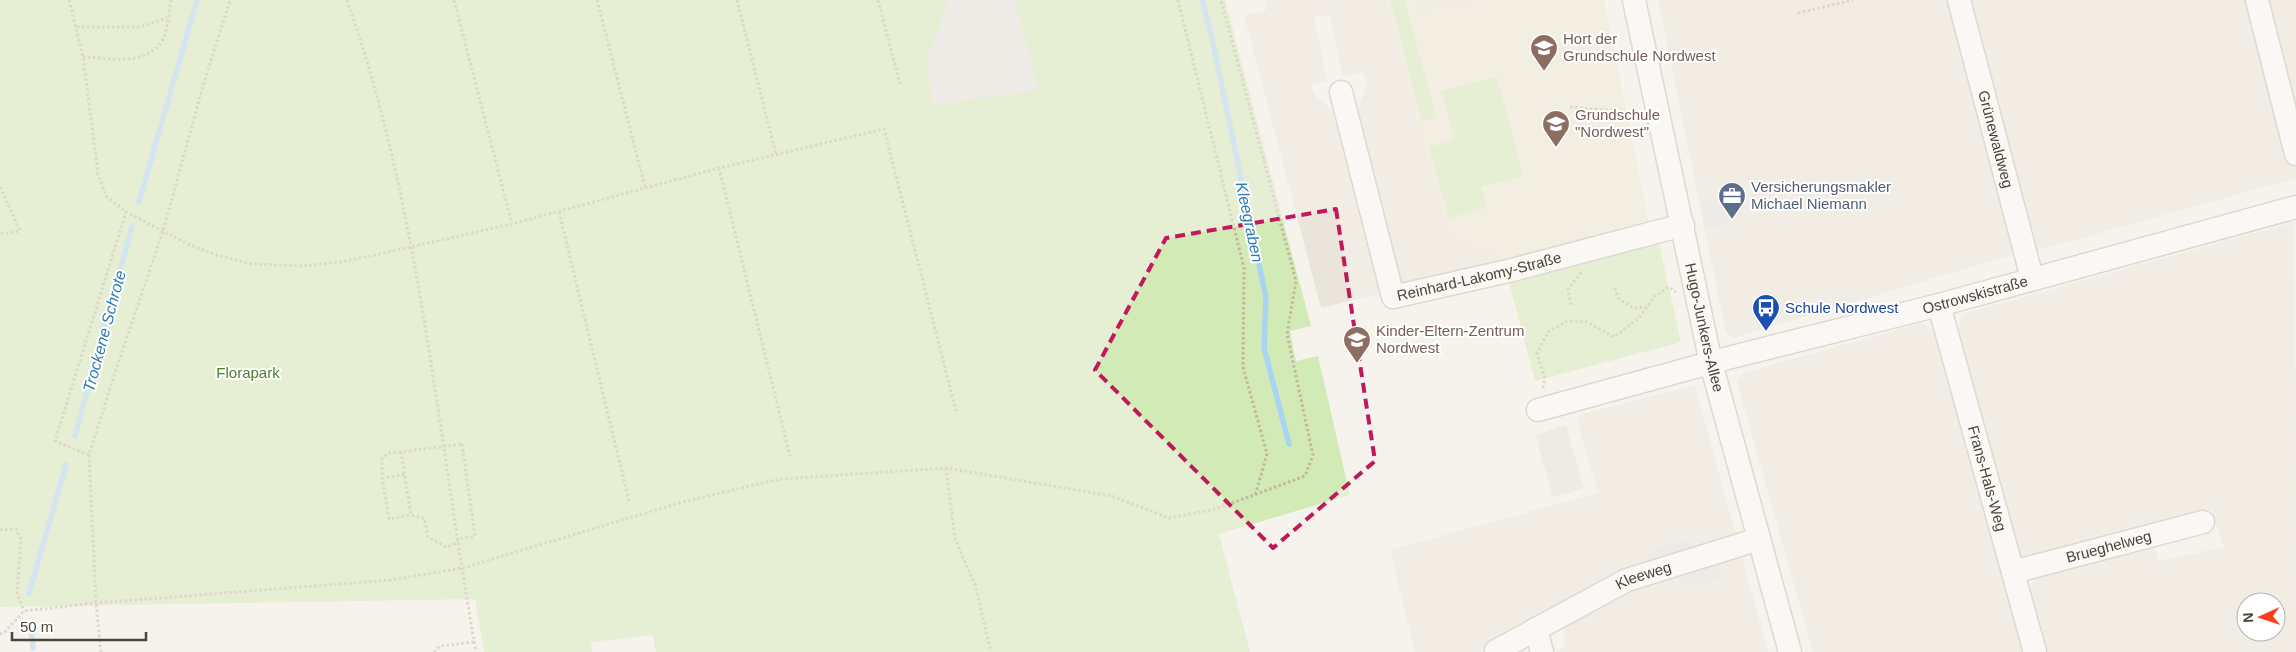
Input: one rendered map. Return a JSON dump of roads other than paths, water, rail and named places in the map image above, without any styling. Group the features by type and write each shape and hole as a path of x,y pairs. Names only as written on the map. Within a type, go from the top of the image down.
{"street":[{"name":"Hugo-Junkers-Allee","path":"1634,0 1711,363 1790,652"},
{"name":"Grünewaldweg","path":"1960,0 2032,278"},
{"path":"2257,0 2296,154"},
{"name":"Reinhard-Lakomy-Straße","path":"1341,92 1393,297 1508,271 1682,225"},
{"name":"Ostrowskistraße","path":"1538,410 1711,363 1939,305 2296,207"},
{"name":"Frans-Hals-Weg","path":"1939,305 2035,652"},
{"name":"Brueghelweg","path":"2013,572 2203,522"},
{"name":"Kleeweg","path":"1496,651 1627,580 1759,539"},
{"path":"1536,629 1542,652"}],"waterway":[{"name":"Trockene Schrote","path":"139,202 197,0"},
{"name":"Kleegraben","path":"1202,0 1211,34 1266,298 1264,348 1289,444"},
{"name":"Trockene Schrote","path":"75,436 132,227"},
{"name":"Trockene Schrote","path":"29,593 66,465"},
{"name":"Trockene Schrote","path":"31,627 33,648"}],"place":[{"name":"Hort der Grundschule Nordwest","path":"1544,72"},
{"name":"Grundschule \"Nordwest\"","path":"1556,148"},
{"name":"Versicherungsmakler Michael Niemann","path":"1732,220"},
{"name":"Schule Nordwest","path":"1766,332"},
{"name":"Kinder-Eltern-Zentrum Nordwest","path":"1357,364"}],"park label":[{"name":"Florapark","path":"248,373"}]}
